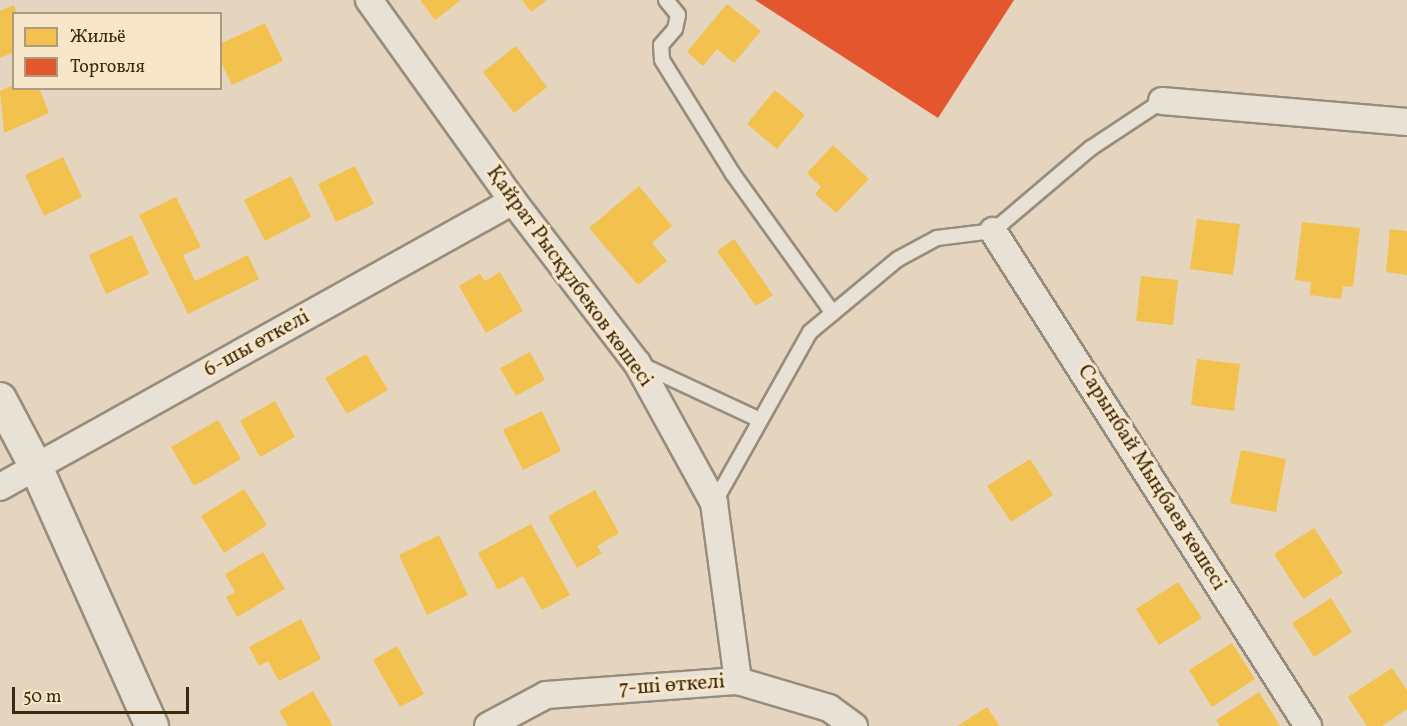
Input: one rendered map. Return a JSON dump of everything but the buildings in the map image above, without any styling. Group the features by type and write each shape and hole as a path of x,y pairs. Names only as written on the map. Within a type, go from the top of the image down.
{"street":[{"name":"Қайрат Рысқұлбеков көшесі","path":"369,0 513,201 637,363 714,503 738,681"},
{"path":"1162,101 1407,122"},
{"name":"6-шы өткелі","path":"0,487 513,201"},
{"name":"Сарынбай Мыңбаев көшесі","path":"993,231 1308,726"},
{"path":"0,399 36,467 152,726"},
{"name":"7-ші өткелі","path":"488,726 546,695 738,681 855,726"}],"lane":[{"path":"666,0 678,15 675,28 661,45 662,60 734,174 833,313"},
{"path":"714,503 810,332 898,259 938,238 993,231 1091,148 1162,101"},
{"path":"637,363 760,420"}]}
